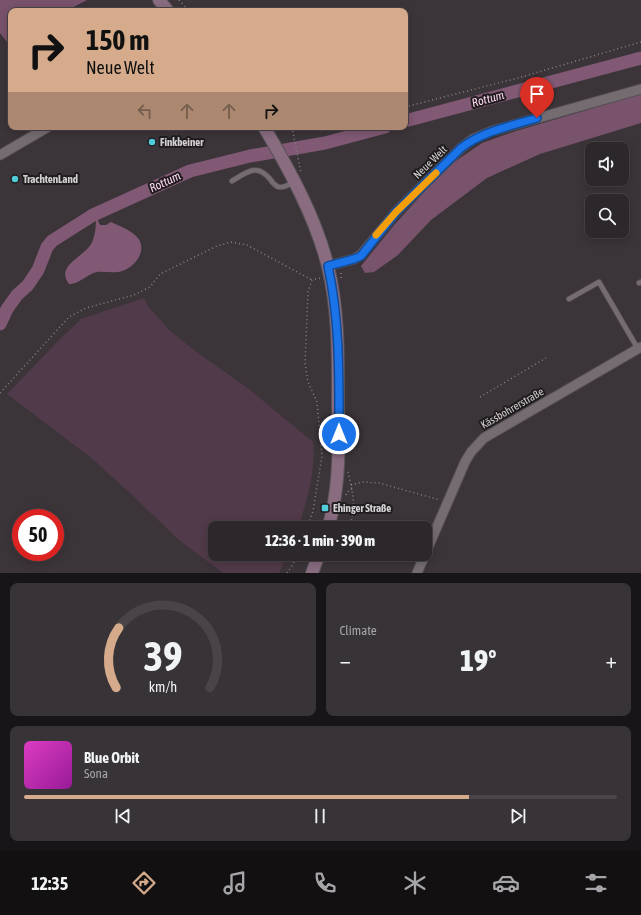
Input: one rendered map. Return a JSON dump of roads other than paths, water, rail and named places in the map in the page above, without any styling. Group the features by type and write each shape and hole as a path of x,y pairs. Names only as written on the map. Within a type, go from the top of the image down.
{"main road":[{"path":"159,0 166,8"},
{"path":"266,130 312,218 329,271 337,341 338,456 334,504 330,521"},
{"path":"312,573 316,561"}],"street":[{"name":"Neue Welt","path":"329,271 365,252 381,229 396,212 461,148 473,139 492,131 641,88"},
{"path":"0,155 43,130"},
{"name":"Kässbohrerstraße","path":"417,573 465,462 471,452 484,438 640,348"}],"lane":[{"path":"232,181 248,172 259,170 266,173 279,187 284,187 294,182"},
{"path":"569,299 599,282 640,348"}],"waterway":[{"name":"Rottum","path":"408,120 641,58"},
{"name":"Rottum","path":"0,324 7,309 17,295 28,285 38,270 47,247 52,241 93,215 190,171 250,156 325,143 374,130"}],"place":[{"name":"Finkbeiner","path":"152,142"},
{"name":"TrachtenLand","path":"15,179"},
{"name":"Ehinger Straße","path":"325,508"}]}
